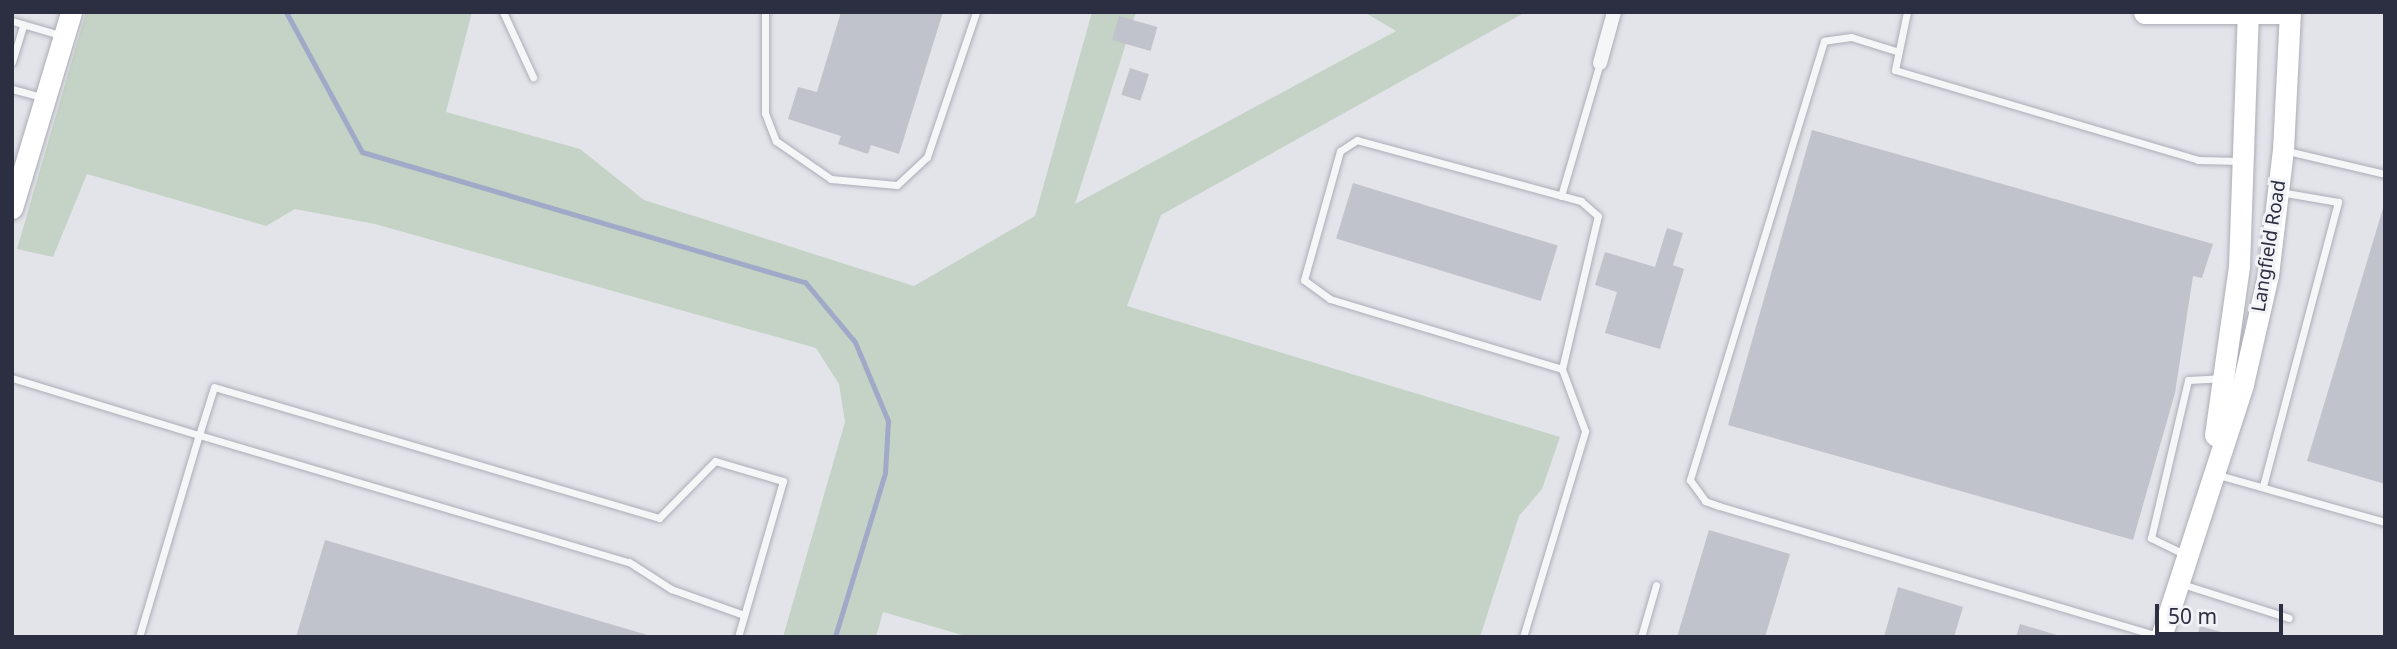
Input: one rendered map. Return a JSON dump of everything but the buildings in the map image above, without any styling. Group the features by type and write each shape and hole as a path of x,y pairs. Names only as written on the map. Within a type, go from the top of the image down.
{"main road":[{"path":"2145,12 2284,12"}],"street":[{"path":"12,208 71,12"},
{"name":"Langfield Road","path":"2161,637 2211,472 2243,384 2279,191 2290,12"},
{"path":"1600,63 1610,13"},
{"name":"Langfield Road","path":"2211,472 2239,267 2245,161 2247,13"}],"lane":[{"path":"503,12 533,77"},
{"path":"765,12 765,113 776,141 831,179 897,185 927,157 976,12"},
{"path":"1907,12 1896,51 1895,70 2198,160 2245,161"},
{"path":"12,21 63,37"},
{"path":"12,62 23,25"},
{"path":"1896,51 1851,37 1824,41 1690,480 1705,501 1719,506 2161,637"},
{"path":"1561,196 1600,63"},
{"path":"12,89 45,98"},
{"path":"1523,637 1586,431 1562,369 1598,216 1581,201 1357,140 1340,151 1304,280 1330,299 1562,369"},
{"path":"2283,150 2385,173"},
{"path":"2263,486 2338,202 2279,191"},
{"path":"12,377 629,562 671,589 744,615"},
{"path":"2186,555 2152,544 2151,538 2188,380 2222,378"},
{"path":"139,637 214,387 659,518 715,461 783,481 738,637"},
{"path":"2211,472 2385,522"},
{"path":"2178,583 2289,618"},
{"path":"1642,637 1656,584"}],"green space":[{"path":"86,12 472,12 446,112 580,149 644,200 914,286 1035,216 1092,12 1136,12 1075,204 1396,31 1364,12 1522,14 1161,215 1127,306 1560,437 1542,489 1519,516 1480,637 969,637 883,612 876,637 783,637 845,422 839,384 816,348 375,224 295,209 266,226 87,174 53,257 17,249"}],"waterway":[{"path":"286,12 362,152 805,282 855,342 888,421 885,473 835,637"}]}
